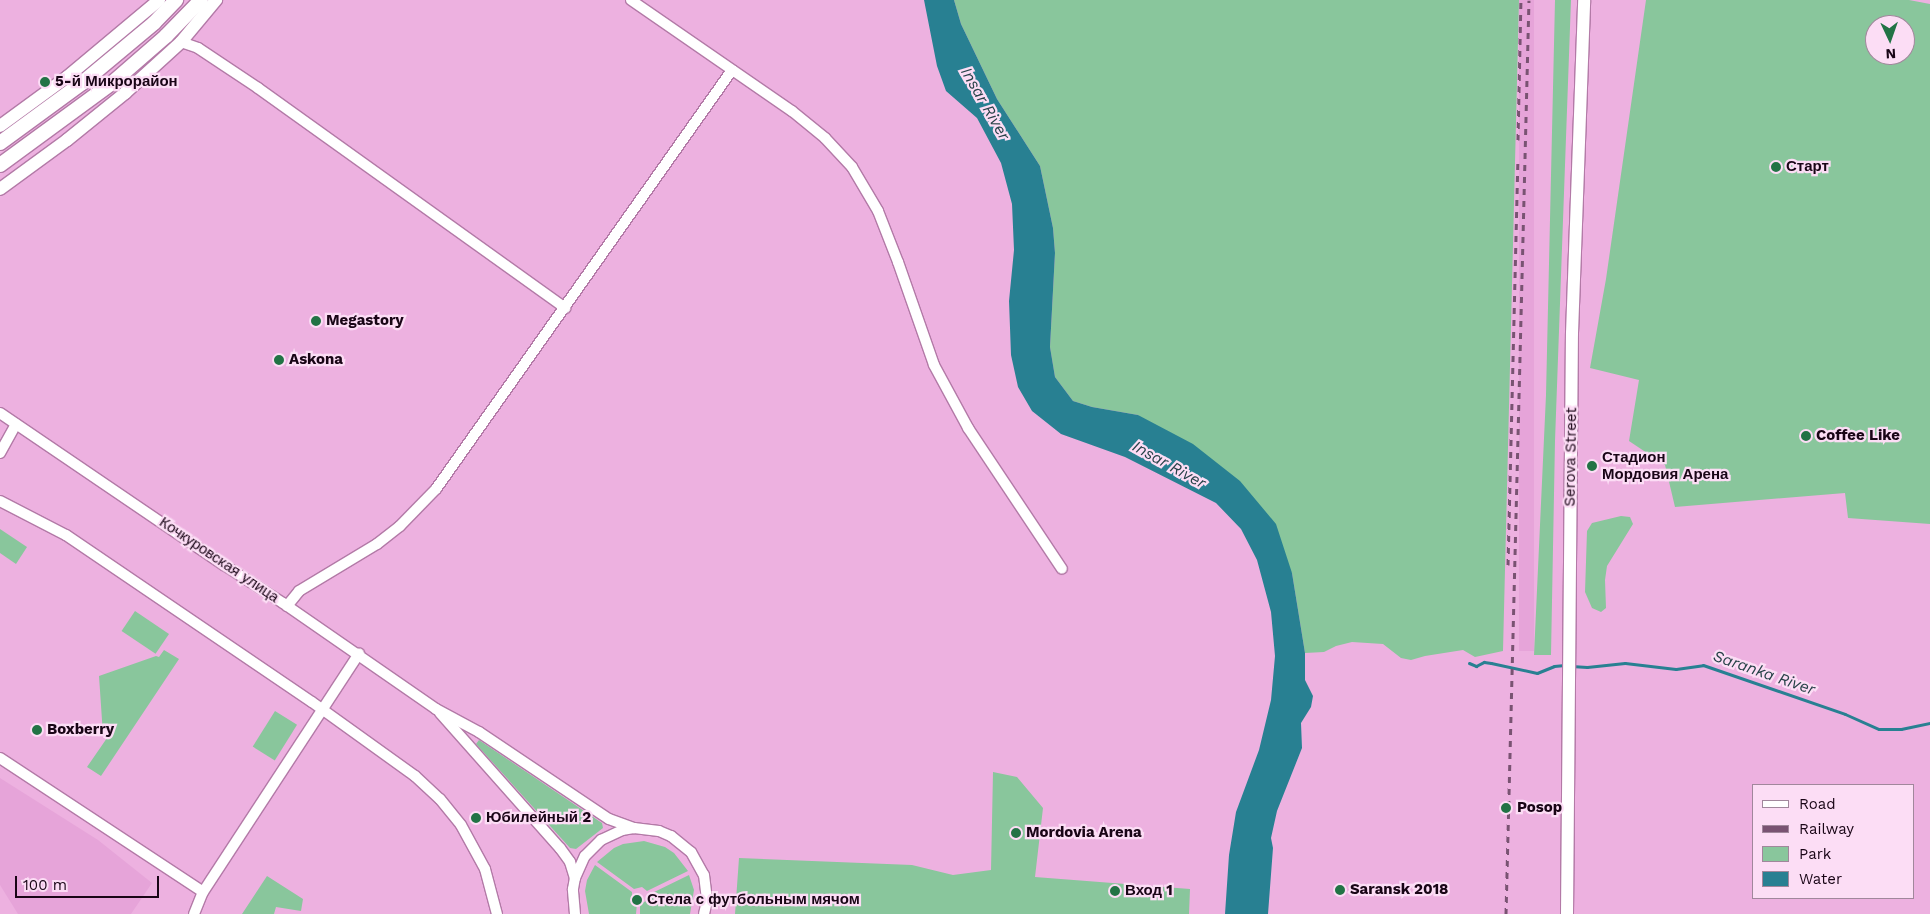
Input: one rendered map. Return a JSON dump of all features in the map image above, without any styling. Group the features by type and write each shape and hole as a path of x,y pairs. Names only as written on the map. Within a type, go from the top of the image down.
{"main road":[{"path":"0,143 82,83 132,41 176,0"},
{"path":"0,165 105,89 146,55 200,0"}],"street":[{"path":"0,126 67,77 159,0"},
{"path":"0,189 125,93 181,42 216,0"},
{"path":"632,0 792,111 825,138 852,168 878,211 934,365 968,428 1062,568"},
{"name":"Serova Street","path":"1567,914 1572,333 1584,0"},
{"path":"181,42 198,48 258,88 565,308"},
{"path":"287,606 299,591 377,544 400,526 428,499 732,70"},
{"name":"Кочкуровская улица","path":"0,413 359,654 436,709 480,732 609,819 634,828"},
{"path":"0,454 16,424"},
{"path":"0,501 66,535 415,776 440,799 462,825 476,850 491,887 497,914"},
{"path":"194,914 203,892 300,748 322,710 359,654"},
{"name":"Кочкуровская улица","path":"436,709 560,848 570,862 575,878"},
{"path":"0,758 203,892"},
{"path":"575,914 573,896 575,878 584,856 611,834 634,828 659,830 671,836 692,852 704,875 707,901 704,914"}],"shaded area":[{"path":"1519,0 1534,0 1534,651 1519,651"},
{"path":"0,778 98,840 152,883 131,914 18,914 0,885"}],"green space":[{"path":"954,0 1519,0 1503,651 1475,657 1463,650 1411,660 1401,658 1383,644 1352,642 1336,646 1324,652 1305,653 1292,573 1138,415 1092,407 1073,401 1055,377 1050,347 1055,253 1053,228 1040,166 997,99 961,24"},
{"path":"1555,0 1571,0 1555,441 1551,655 1534,655 1546,395"},
{"name":"Старт","path":"1646,0 1909,0 1930,4 1930,524 1848,518 1845,493 1675,507 1665,465 1629,441 1639,380 1590,368 1606,279"},
{"path":"1621,516 1630,517 1633,524 1607,566 1605,580 1606,608 1601,612 1592,608 1585,592 1587,531 1592,523"},
{"path":"0,529 27,547 16,564 0,553"},
{"path":"135,611 169,634 156,654 122,631"},
{"path":"164,650 179,659 101,776 87,767 107,738 103,735 99,676 156,656 159,657"},
{"path":"275,711 297,725 275,760 253,747"},
{"path":"479,740 602,823 603,828 576,849 570,848 476,744"},
{"name":"Mordovia Arena","path":"993,772 1017,777 1043,808 1035,877 1190,889 1189,914 735,914 739,858 912,865 953,875 991,870"},
{"path":"644,841 665,847 674,853 688,871 647,891 642,887 634,889 597,862 614,848 623,844"},
{"path":"595,865 632,892 632,900 637,903 636,914 589,914 585,891 587,880"},
{"path":"689,875 694,890 690,914 640,914 640,904 646,901 648,895"},
{"path":"267,876 303,899 301,911 276,907 274,914 242,914"}],"water":[{"name":"Insar River","path":"924,0 954,0 961,24 997,99 1040,166 1053,228 1055,253 1050,347 1055,377 1073,401 1092,407 1138,415 1193,444 1240,481 1276,524 1292,573 1305,653 1305,680 1313,696 1311,707 1301,723 1302,748 1277,811 1271,838 1273,848 1268,914 1225,914 1229,855 1236,812 1259,750 1271,700 1275,656 1271,612 1257,560 1241,529 1216,503 1125,457 1061,434 1032,411 1018,387 1011,355 1009,301 1014,250 1012,204 1001,163 977,118 946,91 937,66"}],"waterway":[{"name":"Saranka River","path":"1469,663 1476,666 1484,662 1491,663 1537,673 1554,666 1565,665"},
{"name":"Saranka River","path":"1571,666 1587,667 1625,663 1676,669 1703,665 1845,714 1879,729 1901,729 1930,723"}],"railway":[{"path":"1518,140 1521,0"},
{"path":"1506,914 1529,0"},
{"path":"1508,565 1518,160"}],"place":[{"name":"5-й Микрорайон","path":"45,82"},
{"name":"Старт","path":"1776,167"},
{"name":"Megastory","path":"316,321"},
{"name":"Askona","path":"279,360"},
{"name":"Coffee Like","path":"1806,436"},
{"name":"Стадион Мордовия Арена","path":"1592,466"},
{"name":"Boxberry","path":"37,730"},
{"name":"Posop","path":"1506,808"},
{"name":"Юбилейный 2","path":"476,818"},
{"name":"Mordovia Arena","path":"1016,833"},
{"name":"Saransk 2018","path":"1340,890"},
{"name":"Вход 1","path":"1115,891"},
{"name":"Стела с футбольным мячом","path":"637,900"}]}
